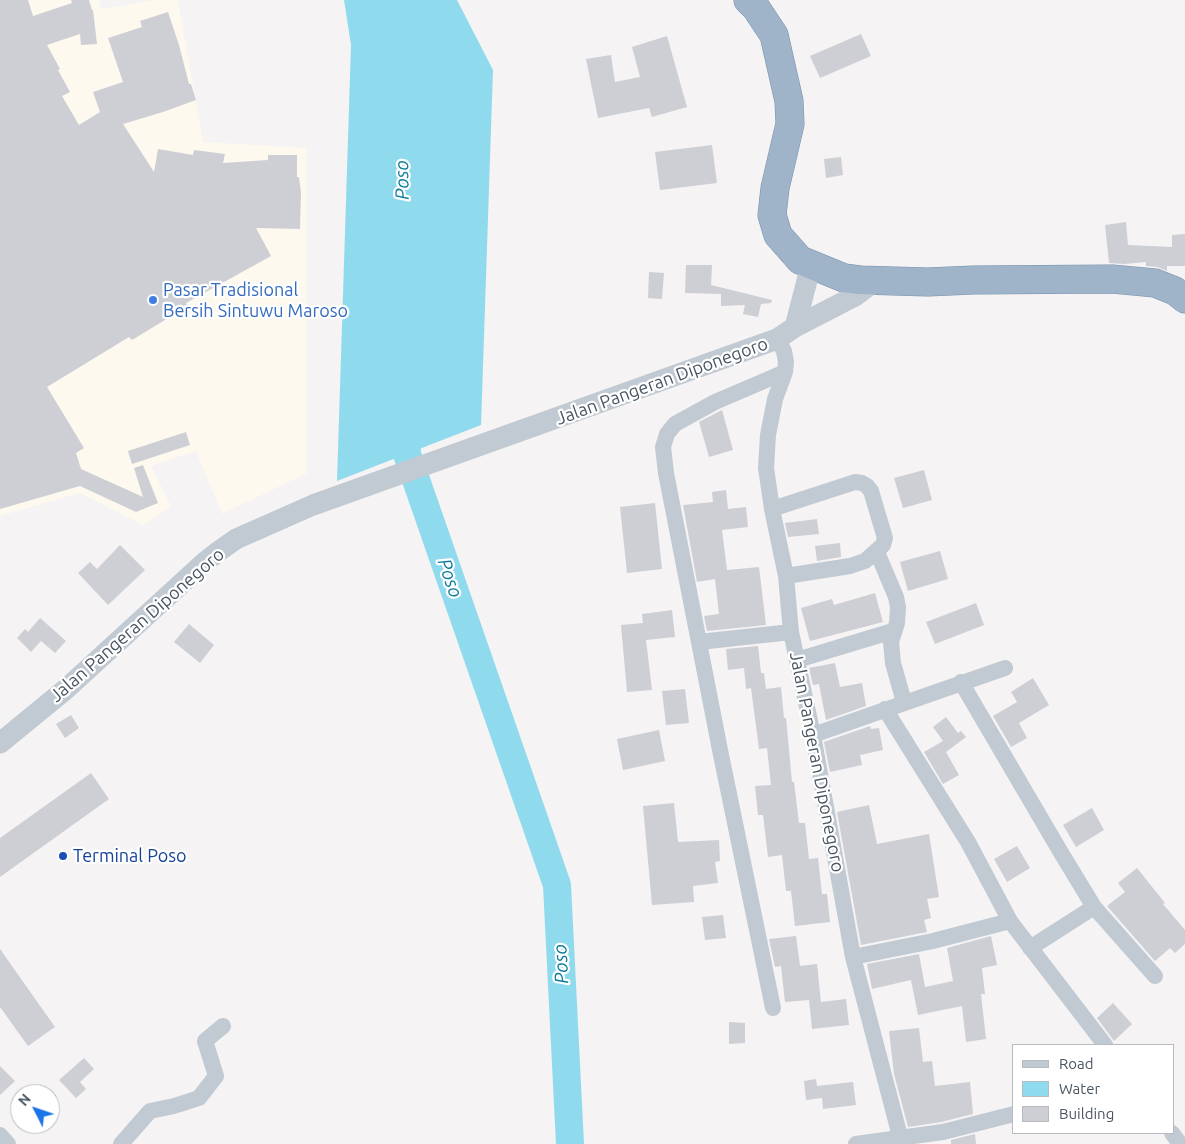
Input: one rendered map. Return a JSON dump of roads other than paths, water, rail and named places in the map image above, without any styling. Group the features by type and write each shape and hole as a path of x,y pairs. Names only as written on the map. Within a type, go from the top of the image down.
{"highway":[{"path":"748,0 756,8 774,35 789,101 790,124 775,188 772,215 778,235 783,243 800,260 844,278 875,281 1112,280 1154,283 1175,291 1185,299"}],"street":[{"path":"795,327 811,266"},
{"path":"778,339 795,327 855,296 875,281"},
{"name":"Jalan Pangeran Diponegoro","path":"0,743 66,690 219,551 236,539 313,505 778,339 784,351 786,362 785,372 775,399 768,435 766,468 772,509 786,576 791,632 813,735 853,957 901,1141"},
{"path":"773,1008 663,458 664,441 670,428 675,424 715,402 785,372"},
{"path":"772,509 855,482 862,483 871,491 885,538 883,545 877,552 865,561 850,566 786,576"},
{"path":"877,552 896,597 898,608 897,623 891,642 893,663 904,702"},
{"path":"699,642 791,632"},
{"path":"797,660 893,632"},
{"path":"813,735 1005,668"},
{"path":"961,682 1094,907 1155,976"},
{"path":"885,709 968,842 1010,921 1104,1044"},
{"path":"1030,948 1094,907"},
{"path":"853,957 933,941 1010,921"},
{"path":"121,1144 150,1111 199,1098 216,1076 205,1041 223,1026"},
{"path":"856,1144 878,1140 901,1141 1012,1115"},
{"path":"0,1135 8,1144"}],"water":[{"path":"344,0 457,0 493,70 481,425 337,481 351,45"}],"waterway":[{"name":"Poso","path":"406,416 407,454 557,885 570,1144"}],"place":[{"name":"Pasar Tradisional Bersih Sintuwu Maroso","path":"153,300"},
{"name":"Terminal Poso","path":"63,856"}]}
